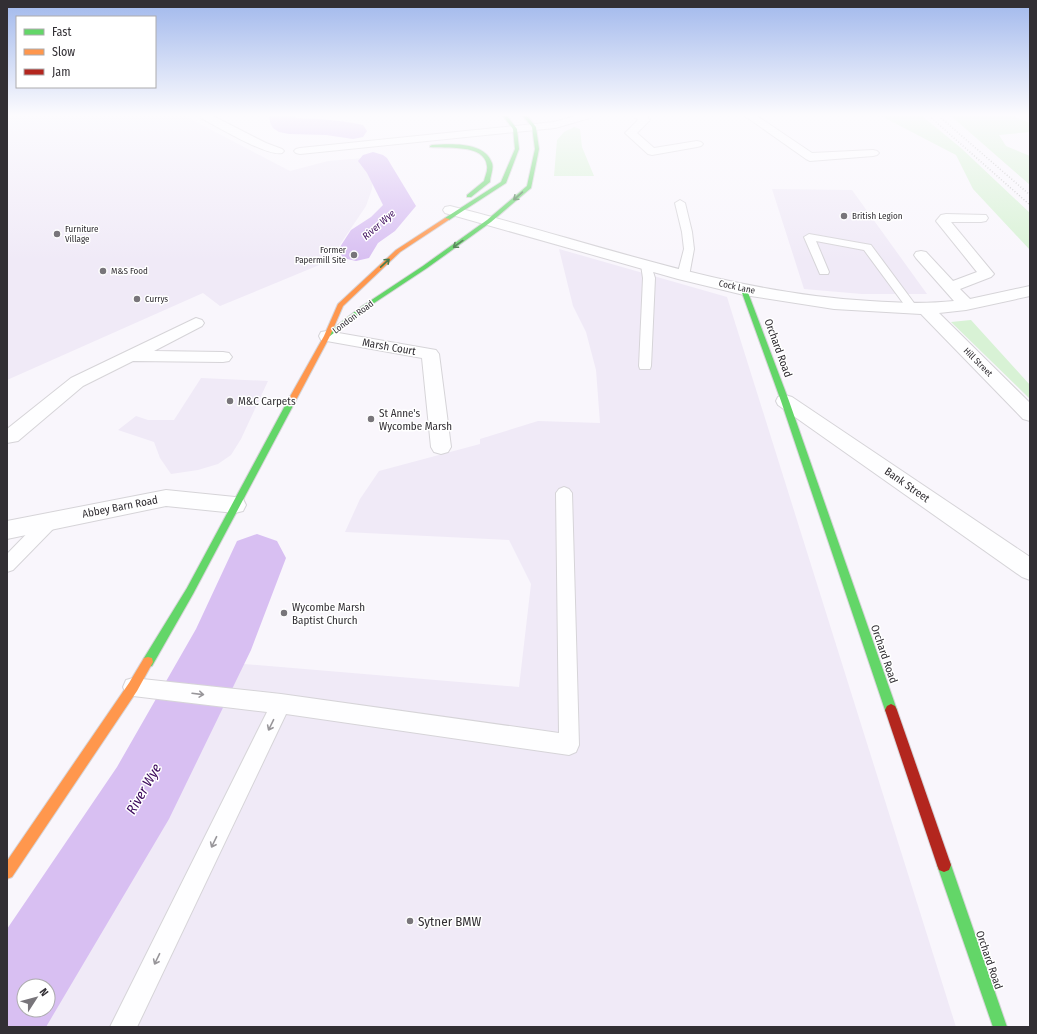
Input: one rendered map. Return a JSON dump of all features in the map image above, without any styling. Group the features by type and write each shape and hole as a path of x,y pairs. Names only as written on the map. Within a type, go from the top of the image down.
{"main road":[{"path":"455,211 486,182 489,164"},
{"name":"London Road","path":"327,336 340,305 398,251 416,240 455,211 503,183 511,164"},
{"name":"London Road","path":"327,336 363,308 425,268 529,187 534,164"},
{"path":"468,224 485,220"},
{"path":"340,305 392,269"},
{"name":"Orchard Road","path":"744,290 785,401 1000,1027"},
{"path":"7,872 132,687 190,591 327,336"}],"street":[{"name":"Cock Lane","path":"455,211 683,276 744,290 834,304 920,309 966,305 1030,291"},
{"path":"950,287 986,274 943,221 946,218 981,218"},
{"path":"921,255 966,305"},
{"name":"Hill Street","path":"920,309 1030,414"},
{"path":"7,436 11,436 77,382 196,323"},
{"name":"Marsh Court","path":"327,336 430,354 441,447"},
{"path":"130,356 223,357"},
{"name":"Bank Street","path":"785,401 1030,570"},
{"name":"Abbey Barn Road","path":"7,530 166,498 235,505"}],"lane":[{"path":"680,203 687,232 689,249 683,276"},
{"path":"824,272 809,237 867,247 920,309"},
{"path":"645,366 649,278 646,265"},
{"path":"132,687 281,704 569,745 564,493"},
{"path":"7,565 49,522"},
{"path":"123,1027 281,704"}],"shaded area":[{"path":"7,164 277,164 290,171 316,164 368,164 373,173 372,189 366,206 329,261 220,306 203,293 7,380"},
{"path":"772,189 852,190 927,294 862,294 804,289"},
{"path":"559,249 727,297 956,1027 15,1027 21,1018 56,1018 56,978 45,978 208,715 173,710 196,660 519,687 531,584 509,540 345,532 360,499 379,471 480,444 480,439 538,421 600,423 596,370 586,332 573,306"},
{"path":"201,378 268,381 241,439 231,455 218,464 198,470 171,474 160,458 154,442 118,430 136,416 148,420 174,420"}],"green space":[{"path":"555,164 589,164 594,176 554,176"},
{"path":"961,164 978,164 1030,213 1030,250 973,189"},
{"path":"1006,164 1030,164 1030,185"},
{"path":"971,320 1030,385 1030,399 951,322"}],"waterway":[{"name":"River Wye","path":"356,250 363,237 383,224 400,206 393,196 382,173 375,164"},
{"name":"River Wye","path":"7,1008 143,793 219,650 257,558"}],"railway":[{"path":"984,164 1030,205"},
{"path":"994,164 1030,195"}],"traffic: fast":[{"path":"469,196 487,182 489,164"},
{"path":"447,219 503,183 511,164"},
{"path":"328,335 363,308 425,267 489,221 529,187 534,164"},
{"path":"744,290 785,401 891,710"},
{"path":"148,662 190,591 291,402"},
{"path":"944,865 1000,1027"}],"traffic: slow":[{"path":"291,402 327,336 340,305 398,251 447,219"},
{"path":"7,872 133,687 148,662"}],"traffic: jam":[{"path":"891,710 944,865"}],"place":[{"name":"British Legion","path":"844,216"},
{"name":"Furniture Village","path":"57,234"},
{"name":"Former Papermill Site","path":"354,255"},
{"name":"M&S Food","path":"103,271"},
{"name":"Currys","path":"137,299"},
{"name":"M&C Carpets","path":"230,401"},
{"name":"St Anne's Wycombe Marsh","path":"371,419"},
{"name":"Wycombe Marsh Baptist Church","path":"284,613"},
{"name":"Sytner BMW","path":"410,921"}]}
